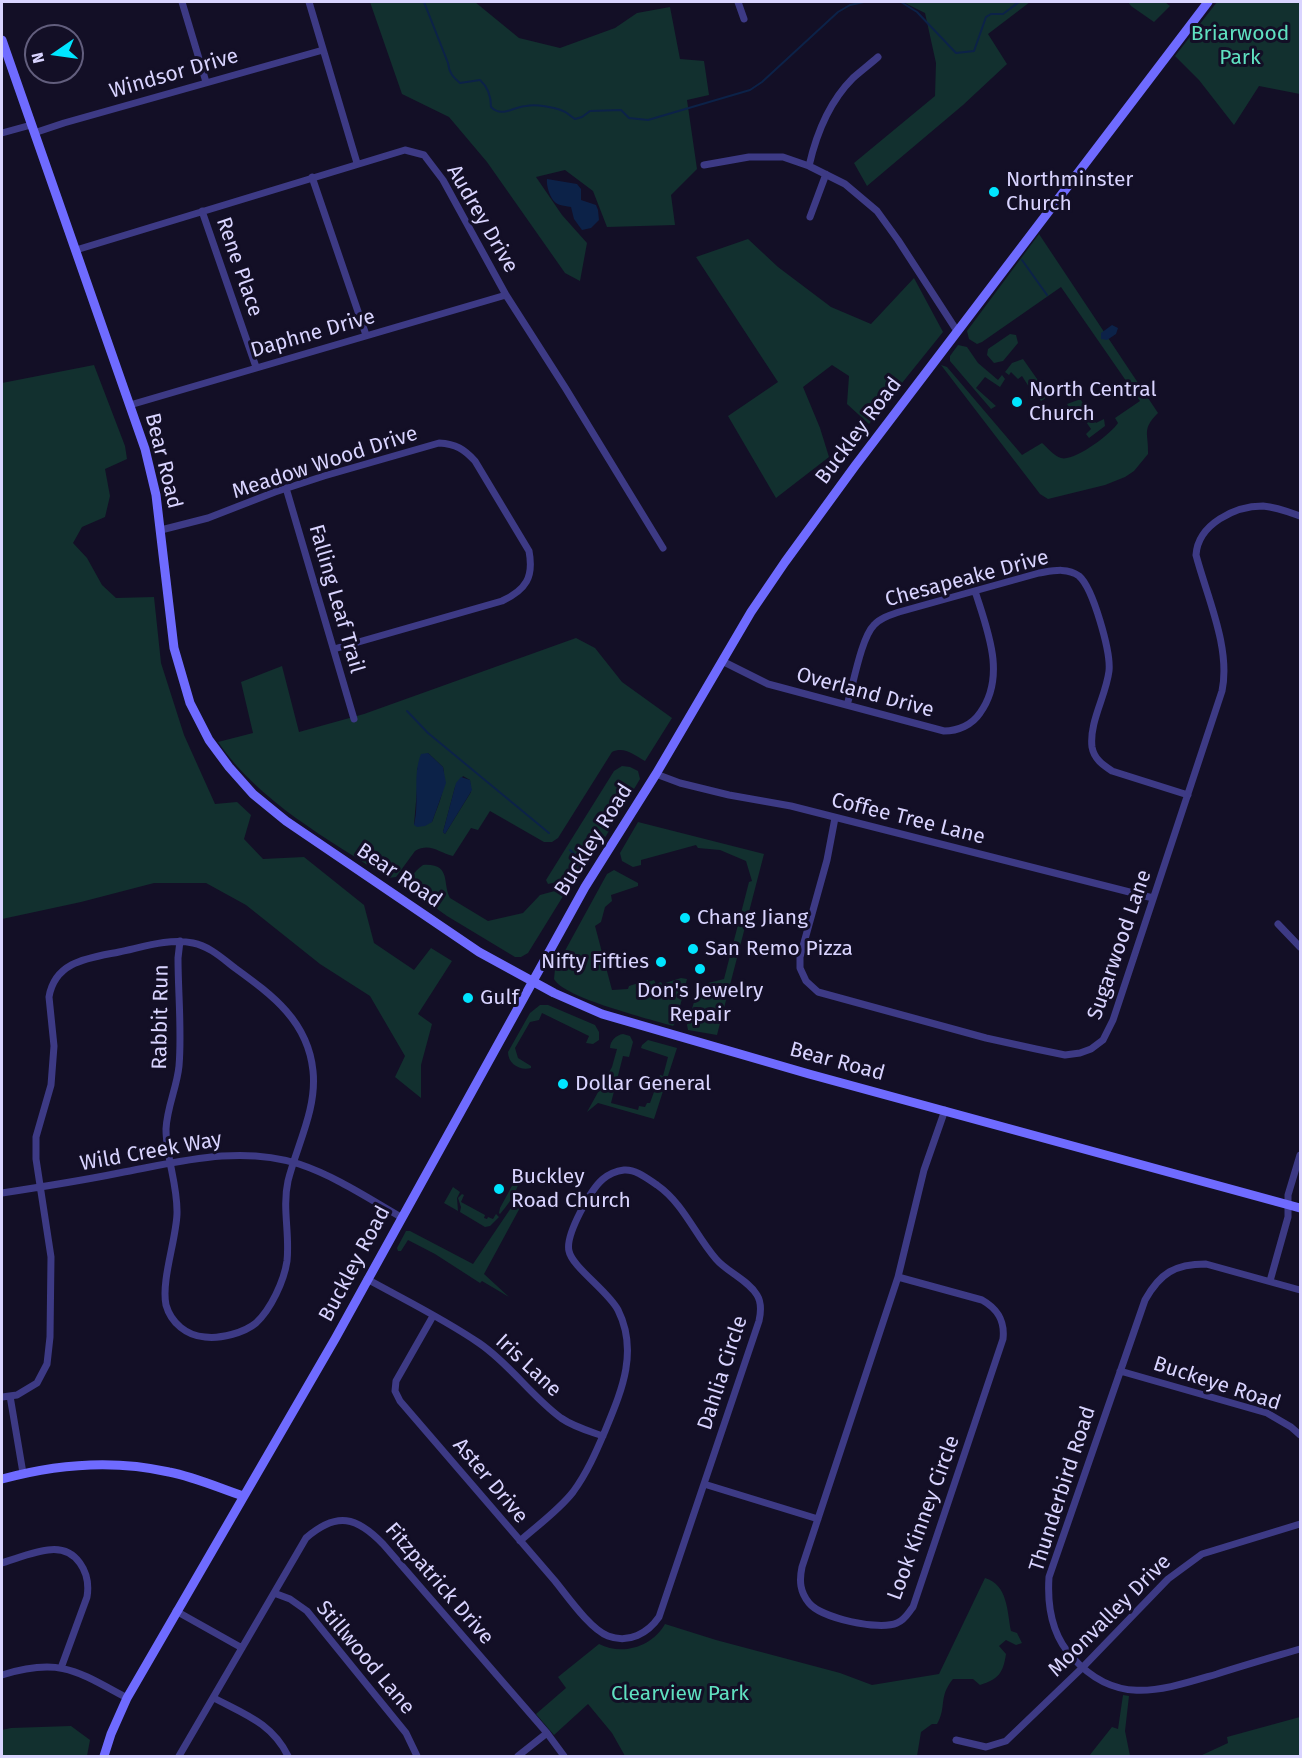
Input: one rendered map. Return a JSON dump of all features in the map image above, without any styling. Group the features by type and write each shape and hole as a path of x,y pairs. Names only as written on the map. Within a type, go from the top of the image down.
{"street":[{"path":"182,2 206,82"},
{"path":"309,2 357,164"},
{"path":"738,2 744,19"},
{"name":"Buckley Road","path":"104,1756 127,1698 335,1339 531,981 585,887 656,774 722,661 785,562 957,331 1208,2"},
{"name":"Bear Road","path":"2,40 148,460 156,495 174,648 180,674 190,704 202,727 229,767 253,794 286,821 478,952 531,981 602,1014 809,1074 1300,1208"},
{"name":"Windsor Drive","path":"2,133 33,129 323,50"},
{"path":"809,166 814,142 838,98 851,80 878,57"},
{"name":"Audrey Drive","path":"76,250 405,150 424,155 443,180 506,295 663,548"},
{"path":"704,165 768,155 783,157 826,174 855,191 877,211 957,331"},
{"path":"810,217 826,174"},
{"path":"312,177 366,335"},
{"name":"Rene Place","path":"202,211 256,367"},
{"name":"Daphne Drive","path":"130,405 506,295"},
{"name":"Meadow Wood Drive","path":"161,530 208,518 286,488 439,443 452,444 463,449 475,461 529,551 532,565 530,575 522,588 513,596 334,650"},
{"name":"Falling Leaf Trail","path":"286,488 354,719"},
{"name":"Sugarwood Lane","path":"835,818 827,860 800,957 800,968 806,981 818,992 986,1038 1065,1055 1091,1049 1102,1040 1113,1020 1225,678 1221,642 1196,555 1199,539 1208,527 1230,514 1263,506 1282,509 1300,516"},
{"name":"Chesapeake Drive","path":"847,705 866,637 873,625 881,618 1039,573 1059,570 1072,572 1080,577 1088,587 1108,653 1109,668 1106,687 1094,728 1092,746 1095,755 1101,764 1112,771 1188,795"},
{"name":"Overland Drive","path":"722,661 768,684 944,731 965,727 976,719 983,709 994,673 992,650 975,591"},
{"name":"Coffee Tree Lane","path":"656,774 680,783 791,806 1153,898"},
{"path":"1278,924 1300,947"},
{"path":"2,1397 17,1395 37,1383 47,1364 50,1337 51,1257 36,1159 36,1137 51,1085 54,1046 50,989 59,973 68,965 81,960 163,942 180,941"},
{"name":"Rabbit Run","path":"180,941 196,943 211,950 266,990 283,1005 300,1028 309,1051 313,1071 313,1090 311,1106 294,1163 284,1203 288,1240 286,1263 270,1304 255,1323 247,1328 211,1338 198,1337 184,1331 172,1319 166,1306 165,1293 177,1208 166,1131 179,1064 178,958 180,941"},
{"name":"Look Kinney Circle","path":"898,1277 982,1300 991,1305 1000,1315 1004,1326 1003,1339 913,1607 898,1623 876,1626 817,1610 810,1604 803,1592 800,1580 898,1277 924,1170 945,1110"},
{"name":"Wild Creek Way","path":"2,1193 210,1156 234,1154 264,1156 294,1163 336,1180 401,1216"},
{"path":"1270,1281 1288,1217 1288,1195 1300,1155"},
{"name":"Dahlia Circle","path":"520,1541 564,1503 574,1491 587,1470 622,1391 628,1350 625,1329 618,1309 605,1291 575,1262 569,1251 569,1238 587,1202 602,1180 611,1174 624,1170 631,1171 644,1176 681,1207 716,1260 755,1292 761,1309 759,1321 659,1617 648,1631 628,1638"},
{"name":"Thunderbird Road","path":"1300,1290 1206,1264 1190,1264 1167,1272 1153,1285 1145,1300 1049,1577 1048,1594 1051,1620 1063,1648 1082,1668 1099,1680 1122,1689 1142,1692 1167,1689 1300,1648"},
{"name":"Iris Lane","path":"367,1280 433,1316 490,1351 561,1418 603,1436"},
{"name":"Aster Drive","path":"433,1316 396,1382 395,1391 400,1401 600,1631 609,1637 628,1638"},
{"name":"Buckeye Road","path":"1120,1371 1267,1413 1291,1426 1300,1435"},
{"path":"10,1396 23,1473"},
{"path":"2,1479 59,1466 90,1463 133,1465 196,1479 243,1496"},
{"path":"704,1484 818,1519"},
{"name":"Fitzpatrick Drive","path":"179,1756 306,1538 317,1528 344,1520 354,1521 368,1529 383,1544 547,1733 564,1756"},
{"name":"Moonvalley Drive","path":"956,1740 986,1747 1006,1741 1184,1565 1202,1554 1300,1524"},
{"path":"2,1563 50,1550 62,1550 78,1559 85,1570 89,1586 87,1597 61,1668"},
{"name":"Stillwood Lane","path":"274,1593 290,1599 307,1611 406,1733 417,1756"},
{"path":"176,1611 242,1648"},
{"path":"2,1675 40,1666 61,1668 82,1674 127,1698"},
{"path":"214,1698 263,1724 274,1733 288,1756"},
{"path":"518,1756 547,1733"}],"green space":[{"path":"370,2 475,2 519,38 560,48 615,28 637,13 670,7 680,59 704,61 709,95 687,100 697,169 671,195 675,225 607,227 593,191 565,170 536,177 562,215 587,243 580,281 565,273 487,162 449,117 402,94"},
{"path":"903,2 1030,2 988,34 1007,64 963,105 867,186 854,163 935,96 936,63 925,13"},
{"path":"1128,2 1165,2 1170,6 1154,22"},
{"name":"Briarwood Park","path":"1217,2 1300,2 1300,94 1259,86 1234,125 1199,80 1175,56"},
{"path":"1039,234 1158,413 1149,424 1147,432 1148,454 1134,471 1105,485 1048,499 1040,494 941,365 947,367 1022,455 1042,443 1053,454 1061,458 1083,452 1108,434 1118,423 1115,418 1140,401 1061,287 982,342 977,344 969,339 967,331"},
{"path":"748,239 778,267 831,307 871,324 914,278 943,332 869,424 847,404 849,376 832,365 803,387 829,457 776,498 728,416 778,382 696,257"},
{"path":"1010,334 1016,335 1018,343 1003,361 994,363 987,355 988,349"},
{"path":"958,345 967,347 978,363 998,380 1002,375 1005,379 1000,387 985,377 976,388 996,406 991,409 950,361 950,356"},
{"path":"1023,359 1049,396 1041,401 1038,397 1036,398 1022,376 1018,379 1011,372 1009,375 1005,372 1012,363"},
{"path":"94,365 125,446 127,459 105,469 110,496 105,517 82,527 73,543 87,558 102,585 116,598 154,597 161,663 184,735 215,804 237,802 251,815 244,839 263,859 304,857 364,905 374,943 414,970 431,948 452,961 418,1014 432,1024 421,1065 421,1098 395,1077 405,1056 370,996 320,964 246,905 206,883 154,883 2,919 2,383"},
{"path":"1081,400 1096,423 1104,419 1105,426 1089,438 1086,434 1091,429 1075,406 1070,409 1067,404"},
{"path":"576,638 595,648 622,682 672,718 645,761 625,751 612,752 558,838 552,842 544,842 490,811 478,830 471,828 453,856 430,848 420,849 415,851 396,877 388,878 319,834 274,801 253,783 218,742 253,733 241,682 282,666 299,732 364,714","holes":["428,753 443,767 443,788 432,822 414,825 417,769","463,776 470,780 471,792 445,834 443,832 455,787"]},
{"path":"622,766 638,771 640,779 606,836 578,873 566,880 548,884 546,880 614,771"},
{"path":"638,822 764,854 717,1035 688,1030 687,1025 698,989 704,984 724,979 749,882 752,881 746,861 720,850 698,848 696,845 641,860 641,865 633,867 622,861 620,853"},
{"path":"423,865 438,867 444,876 450,898 488,921 523,913 540,895 562,889 565,893 528,953 515,957 447,916 412,891 412,876"},
{"path":"614,870 638,883 638,886 611,895 612,901 605,907 601,922 595,926 612,990 628,989 629,986 648,980 648,982 654,980 656,984 661,982 662,984 681,978 687,979 673,1026 590,1000 561,986 554,979 555,969 607,874"},
{"path":"540,1005 548,1005 595,1025 599,1032 599,1040 593,1044 586,1043 589,1036 542,1013 539,1020 530,1022 515,1048 518,1058 531,1068 515,1066 508,1052 530,1013"},
{"path":"623,1034 630,1036 633,1042 629,1057 623,1056 611,1103 638,1110 639,1106 645,1107 647,1103 650,1103 660,1075 663,1076 668,1057 641,1048 642,1045 648,1040 677,1048 654,1119 598,1103 587,1112 612,1067 617,1049 610,1048 611,1043"},
{"path":"520,1171 517,1188 500,1214 500,1208"},
{"path":"453,1187 460,1192 457,1198 458,1211 444,1203"},
{"path":"464,1195 461,1202 485,1215 484,1218 493,1219 496,1214 499,1217 490,1226 485,1227 460,1212 458,1198"},
{"path":"515,1202 522,1204 484,1274 509,1297 482,1281 480,1283 435,1254 408,1240 401,1251 398,1251 397,1248 406,1231 410,1231 473,1264"},
{"name":"Clearview Park","path":"985,1578 993,1581 1002,1593 1011,1631 1017,1633 1022,1643 1016,1645 1006,1640 999,1646 1006,1654 1001,1671 996,1678 980,1685 973,1679 953,1679 948,1685 937,1724 932,1724 921,1732 917,1756 625,1756 612,1733 588,1704 554,1735 536,1714 566,1688 558,1677 599,1644 617,1649 636,1647 652,1639 665,1624 840,1673 872,1685 939,1674"},
{"path":"1123,1695 1129,1696 1125,1731 1130,1756 1089,1756 1112,1727 1118,1729"},
{"path":"1300,1717 1300,1756 1200,1756 1228,1743 1227,1737"},
{"path":"71,1726 90,1740 87,1756 2,1756 2,1730"}],"water":[{"path":"547,179 577,184 581,189 581,200 596,205 599,220 591,228 582,230 574,219 571,207 554,201"},
{"path":"1112,325 1118,328 1116,334 1107,340 1101,339 1101,333"},
{"path":"428,753 443,767 446,783 432,822 417,827 414,825 418,762 421,754"},
{"path":"461,777 470,780 472,790 445,834 443,832 456,783"}],"waterway":[{"path":"424,2 449,70 460,83 480,80 487,89 491,107 495,110 503,112 530,105 550,107 566,112 575,119 590,111 621,110 629,118 648,120 750,90 762,82 838,12 850,5 864,2"},
{"path":"901,2 917,12 956,53 974,51 986,17 991,14 1003,14 1019,2"},
{"path":"1022,260 1047,295"},
{"path":"407,711 428,733 549,833"},
{"path":"570,850 581,860"}],"place":[{"name":"Northminster Church","path":"994,192"},
{"name":"North Central Church","path":"1017,402"},
{"name":"Chang Jiang","path":"685,918"},
{"name":"San Remo Pizza","path":"693,949"},
{"name":"Nifty Fifties","path":"661,962"},
{"name":"Don's Jewelry Repair","path":"700,969"},
{"name":"Gulf","path":"468,998"},
{"name":"Dollar General","path":"563,1084"},
{"name":"Buckley Road Church","path":"499,1189"}]}
